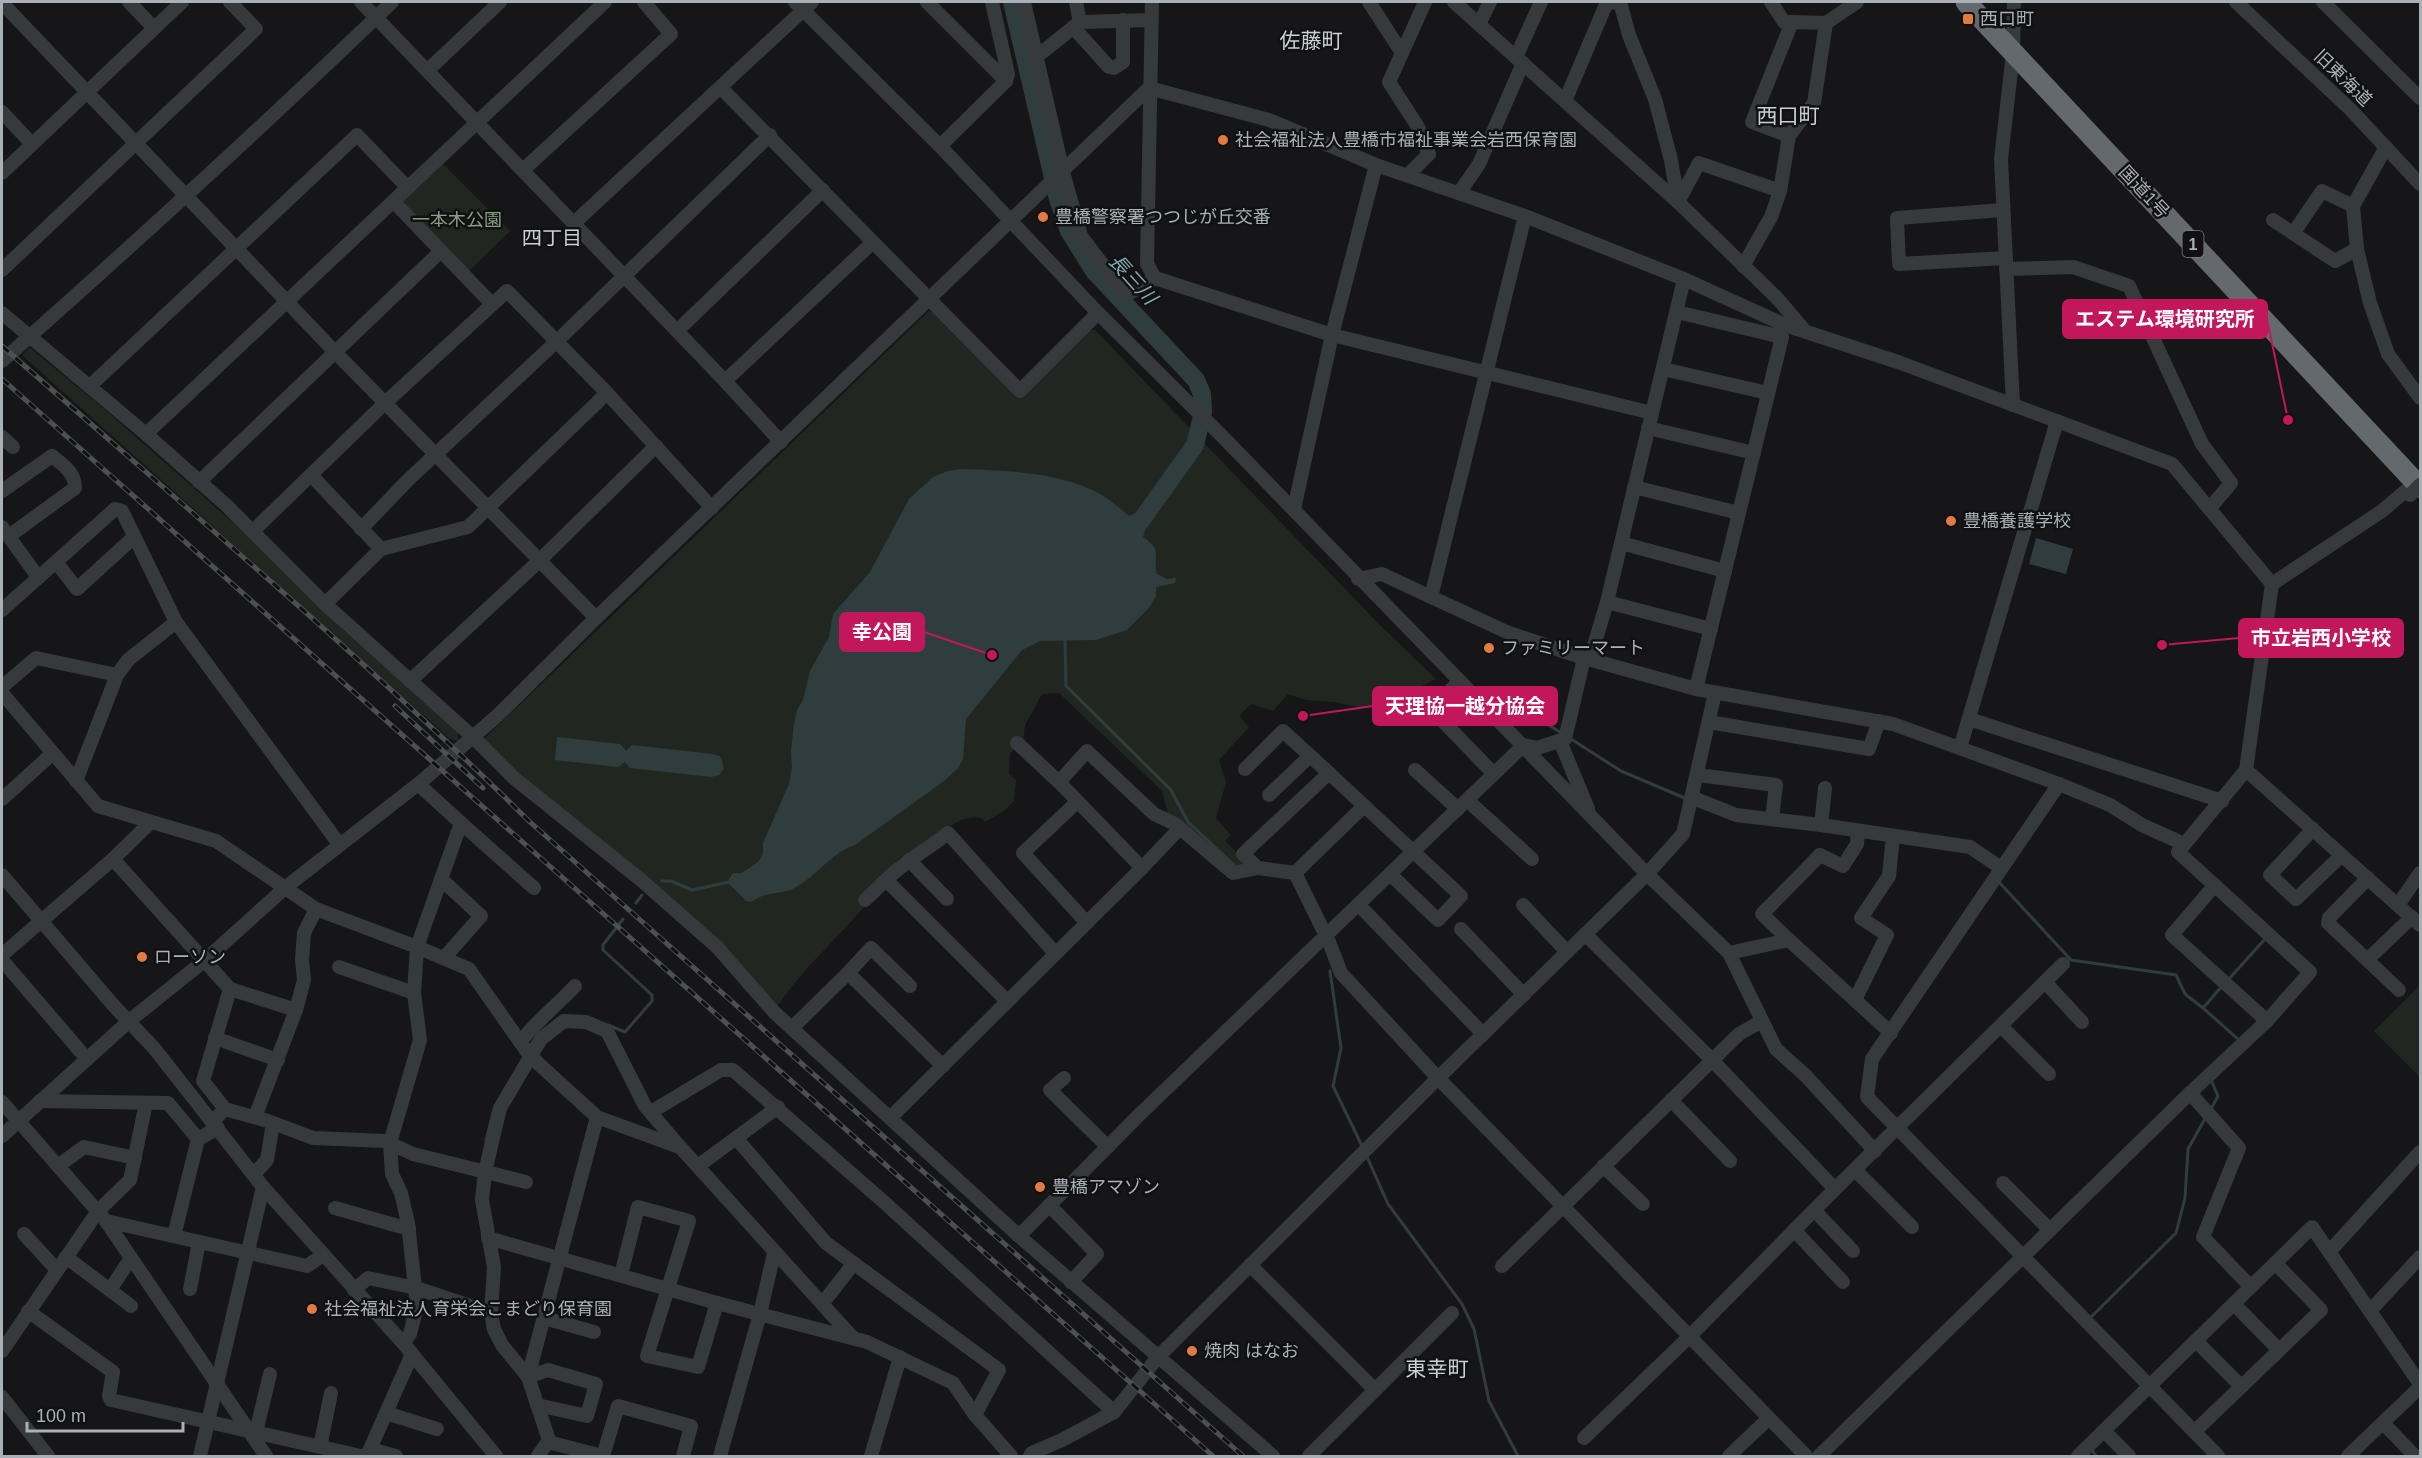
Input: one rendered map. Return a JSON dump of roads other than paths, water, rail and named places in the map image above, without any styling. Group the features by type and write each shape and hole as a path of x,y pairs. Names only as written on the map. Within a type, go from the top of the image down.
{"highway":[{"name":"国道1号","path":"1966,2 2013,45 2417,483"},
{"name":"国道1号","path":"1980,2 2013,45"}],"street":[{"path":"129,2 153,27"},
{"path":"2,173 153,27 182,2"},
{"path":"2,270 256,29 230,2"},
{"path":"361,2 781,442"},
{"path":"2,361 392,2"},
{"path":"428,70 500,2"},
{"path":"146,434 605,2"},
{"path":"523,170 671,34 644,2"},
{"path":"927,2 1006,81"},
{"path":"940,146 1006,81 1008,74 992,2"},
{"path":"1024,2 1063,172 1081,236 1128,294 1155,278"},
{"path":"1076,2 1076,25 1109,67 1114,68 1123,62 1123,20"},
{"path":"1152,2 1147,264 1155,278 1332,334 1486,374 1653,413"},
{"path":"1369,2 1402,53"},
{"path":"1408,175 1429,154 1418,127 1389,82 1425,2"},
{"path":"1454,2 1678,202 1777,298 1805,332"},
{"path":"1479,24 1490,2"},
{"path":"1459,193 1479,164 1541,2"},
{"path":"1565,101 1607,2 1620,2 1629,36 1655,99 1671,160 1678,202"},
{"path":"1771,2 1784,22 1826,23 1857,2"},
{"path":"2013,405 2001,159 2013,45 2014,2"},
{"name":"旧東海道","path":"2236,2 2351,110 2421,184"},
{"path":"2323,2 2421,98"},
{"path":"4,3 335,352 596,618"},
{"path":"574,223 721,88 803,4 1098,313 1294,509 1358,579 1524,745 1647,874 1729,953 1776,1049 1806,1076 1875,1151"},
{"path":"1035,57 1076,25 1123,20 1150,20"},
{"path":"1789,136 1752,123 1792,22"},
{"path":"1743,266 1771,217 1780,191 1789,136 1814,103 1826,23"},
{"path":"721,88 770,135 1020,391 1098,313"},
{"path":"1149,88 1269,120 1377,165 1525,216 1684,279 1785,325 1898,362 2172,464 2272,584 2246,770 2178,852 2310,972 2267,1021 2190,1093 1819,1456"},
{"path":"2,1136 128,1022 204,961 286,887 418,784 473,736 1149,88"},
{"path":"2,112 32,144"},
{"path":"90,386 357,135 408,188"},
{"path":"361,529 436,454 557,341 770,135"},
{"path":"2386,147 2353,206 2357,249 2370,303 2388,354 2421,398"},
{"path":"1678,202 1699,163 1780,191"},
{"path":"1294,509 1332,334 1377,165"},
{"path":"677,331 823,190"},
{"path":"2294,232 2322,191 2353,206"},
{"path":"394,202 492,304"},
{"path":"2003,210 1897,218 1899,264 2006,263 2073,267 2129,286 2202,444 2231,483 2210,508"},
{"path":"1431,597 1525,216"},
{"path":"2273,220 2335,261 2357,249"},
{"path":"725,381 873,242"},
{"path":"199,482 440,252"},
{"path":"1524,745 1537,747 1565,739 1587,658 1606,602 1684,279"},
{"path":"253,531 385,403 507,291 607,393 712,507"},
{"path":"1677,312 1782,337 1696,689"},
{"path":"2,313 28,338 90,386 146,434 253,531 325,604 473,736 514,778 641,880 717,947 756,993 890,1118 1071,1282 1273,1456"},
{"path":"1663,369 1768,393"},
{"path":"325,604 381,549 468,527 607,393"},
{"path":"1960,748 2057,421"},
{"path":"1648,428 1754,453"},
{"path":"2,437 13,447"},
{"path":"410,681 539,561 656,446"},
{"path":"2,491 52,456 71,472 75,479 75,488 5,531 38,577"},
{"path":"311,475 381,549"},
{"path":"2272,584 2362,524 2417,483"},
{"path":"1634,487 1739,513"},
{"path":"2,610 115,509 122,511 176,622 339,844"},
{"path":"56,562 77,589 134,537"},
{"path":"1621,543 1725,571"},
{"path":"1358,579 1382,574 1509,633 1696,689 1893,724 2110,805 2142,825 2184,844"},
{"path":"1606,602 1711,629"},
{"path":"76,781 117,675 128,660 176,622"},
{"path":"2,687 36,658 117,675"},
{"path":"1460,681 1431,709 1494,774"},
{"path":"2,693 98,806 216,841 316,909 469,969 526,1050 597,1117 681,1148"},
{"path":"1030,1456 1114,1412 1158,1357 1647,874 1683,834 1715,693"},
{"path":"1969,719 2222,801"},
{"path":"1709,722 1869,749 1879,721"},
{"path":"1245,769 1283,731 1461,896 1438,920 1390,874"},
{"path":"1560,741 1589,813"},
{"path":"1017,743 1059,782 1142,868"},
{"path":"1019,1236 1524,745"},
{"path":"1059,782 1087,751 1154,814 1180,828 1233,873 1258,868 1295,873"},
{"path":"2,799 52,754"},
{"path":"1269,795 1310,756"},
{"path":"1415,770 1463,804 1532,860"},
{"path":"2246,770 2416,921 2367,960"},
{"path":"1258,868 1243,854 1329,773"},
{"path":"1698,775 1776,785 1772,819"},
{"path":"418,784 534,888"},
{"path":"2058,784 1892,1033 1872,1059 1867,1098 2218,1456"},
{"path":"1821,825 1825,788"},
{"path":"1691,797 1736,815 1821,825 1970,848 2001,868"},
{"path":"1077,802 1023,853 1087,923"},
{"path":"1295,873 1364,806"},
{"path":"2,955 113,860 150,823"},
{"path":"366,1454 386,1413 408,1349 417,1306 409,1229 401,1193 392,1174 390,1143 420,1040 414,993 417,947 461,823"},
{"path":"890,1118 1180,828"},
{"path":"2313,829 2270,875 2296,899 2341,856"},
{"path":"1858,831 1857,844 1843,866 1820,855 1762,914 1892,1033"},
{"path":"865,900 900,865 928,849 948,833 1055,953"},
{"path":"1855,1000 1887,935 1861,918 1889,876 1893,836"},
{"path":"113,860 230,989 296,1010"},
{"path":"909,860 947,899"},
{"path":"1295,873 1341,973 1438,1078 1806,1456"},
{"path":"2398,905 2421,873"},
{"path":"2,875 128,1022 154,1048 263,1187 408,1349 496,1456"},
{"path":"2368,878 2329,918 2328,923 2399,990"},
{"path":"441,879 481,916 444,958"},
{"path":"886,880 1007,1001"},
{"path":"2215,885 2172,935 2267,1021"},
{"path":"1359,905 1483,1034"},
{"path":"1523,905 1567,952"},
{"path":"255,1117 296,1010 304,980 304,933 316,909"},
{"path":"1461,929 1524,995"},
{"path":"1585,934 1712,1060 1835,1189"},
{"path":"1729,953 1789,940"},
{"path":"792,1028 871,948 910,986"},
{"path":"2,960 87,1059"},
{"path":"1584,1438 1689,1337 2063,964"},
{"path":"339,968 414,993"},
{"path":"848,973 943,1066"},
{"path":"2045,982 2082,1022"},
{"path":"575,986 552,1010 537,1021 500,1108 485,1172 482,1200 494,1267 491,1313 494,1329 502,1346 528,1377 552,1443 602,1456 618,1406 691,1426 683,1456"},
{"path":"230,989 203,1081 225,1109 313,1138 368,1139 390,1143 413,1154 526,1182"},
{"path":"526,1050 564,1021 586,1022 600,1027 612,1038 635,1088 651,1112 774,1253 853,1338"},
{"path":"1502,1266 1739,1034 1762,1021"},
{"path":"2001,1026 2049,1074"},
{"path":"215,1038 278,1060"},
{"path":"651,1112 721,1070 733,1070 777,1107 1114,1412"},
{"path":"1064,1078 1050,1090 1108,1147"},
{"path":"2190,1093 2239,1148 2203,1237 2251,1287"},
{"path":"1671,1100 1730,1161"},
{"path":"40,1101 168,1103 198,1139"},
{"path":"2,1102 102,1216 252,1432 266,1456"},
{"path":"2,1351 66,1257 130,1180 146,1103"},
{"path":"698,1166 777,1107"},
{"path":"174,1236 198,1139 215,1125 225,1109"},
{"path":"528,1377 597,1117"},
{"path":"254,1174 267,1160 273,1123"},
{"path":"736,1138 826,1243 999,1370 975,1415"},
{"path":"58,1166 84,1147 135,1158"},
{"path":"2329,1252 2421,1152"},
{"path":"1604,1166 1643,1204"},
{"path":"1855,1170 1912,1227"},
{"path":"2003,1183 2050,1230"},
{"path":"200,1456 263,1187"},
{"path":"1049,1205 1097,1254 1071,1282"},
{"path":"621,1275 638,1207 689,1221 646,1356 698,1367 717,1303"},
{"path":"335,1208 409,1229"},
{"path":"1814,1210 1853,1251"},
{"path":"102,1216 174,1236 307,1266 323,1255"},
{"path":"2078,1456 2312,1227 2420,1389 2348,1456"},
{"path":"1794,1230 1843,1282"},
{"path":"24,1234 57,1270"},
{"path":"488,1238 717,1303 867,1342 953,1383 975,1415 1011,1456"},
{"path":"190,1289 199,1242"},
{"path":"720,1456 760,1314 774,1253"},
{"path":"66,1257 131,1306"},
{"path":"2370,1311 2421,1257"},
{"path":"110,1290 130,1258"},
{"path":"822,1304 854,1263"},
{"path":"2194,1432 2320,1310 2275,1263"},
{"path":"1250,1265 1375,1390"},
{"path":"354,1290 368,1278 416,1288 491,1313"},
{"path":"2234,1304 2279,1350"},
{"path":"28,1311 113,1372 109,1396 111,1400 320,1447 396,1456"},
{"path":"1309,1456 1452,1313"},
{"path":"544,1318 594,1332"},
{"path":"2196,1341 2241,1386"},
{"path":"871,1456 900,1358"},
{"path":"528,1377 548,1370 596,1384 588,1416 537,1405"},
{"path":"252,1432 270,1374"},
{"path":"320,1447 331,1393"},
{"path":"2,1397 48,1456"},
{"path":"386,1413 437,1429"},
{"path":"1729,1456 1768,1418"},
{"path":"2382,1423 2415,1456"},
{"path":"2104,1431 2129,1456"},
{"path":"537,1456 549,1440"}],"waterway":[{"name":"長三川","path":"1012,2 1058,199 1069,231 1094,271 1196,380 1202,394 1203,412 1195,445 1140,522"},
{"path":"1065,641 1066,686 1171,790 1188,822 1234,865"},
{"path":"1504,697 1563,734"},
{"path":"1571,739 1621,771 1687,799"},
{"path":"662,881 671,881 692,890 729,882"},
{"path":"1998,881 2071,960 2176,975 2185,994 2203,1008 2223,985"},
{"path":"636,903 642,895"},
{"path":"608,1025 625,1032 652,1001 652,995 603,950 603,945 623,919"},
{"path":"2228,980 2265,939"},
{"path":"1330,971 1341,1048 1333,1086 1363,1148"},
{"path":"2203,1008 2239,1040"},
{"path":"2211,1080 2218,1096 2211,1109"},
{"path":"486,1140 495,1106"},
{"path":"2088,1320 2176,1233 2185,1198 2188,1149 2206,1117"},
{"path":"1367,1157 1388,1204 1462,1304 1474,1329 1489,1401 1518,1456"},
{"path":"2092,1450 2096,1456"}],"railway":[{"path":"2,346 335,639 530,822 1243,1456"},
{"path":"2,379 1213,1456"},
{"path":"395,706 483,788"}],"place":[{"name":"西口町","path":"1968,19"},
{"name":"社会福祉法人豊橋市福祉事業会岩西保育園","path":"1223,140"},
{"name":"豊橋警察署つつじが丘交番","path":"1043,217"},
{"name":"エステム環境研究所","path":"2288,420"},
{"name":"豊橋養護学校","path":"1951,521"},
{"name":"市立岩西小学校","path":"2162,645"},
{"name":"ファミリーマート","path":"1489,648"},
{"name":"幸公園","path":"992,655"},
{"name":"天理協一越分協会","path":"1303,716"},
{"name":"ローソン","path":"142,957"},
{"name":"豊橋アマゾン","path":"1040,1187"},
{"name":"社会福祉法人育栄会こまどり保育園","path":"312,1309"},
{"name":"焼肉 はなお","path":"1192,1351"}],"district":[{"name":"佐藤町","path":"1311,40"},
{"name":"西口町","path":"1788,115"},
{"name":"四丁目","path":"552,238"},
{"name":"東幸町","path":"1437,1368"}],"park label":[{"name":"一本木公園","path":"457,220"}]}
